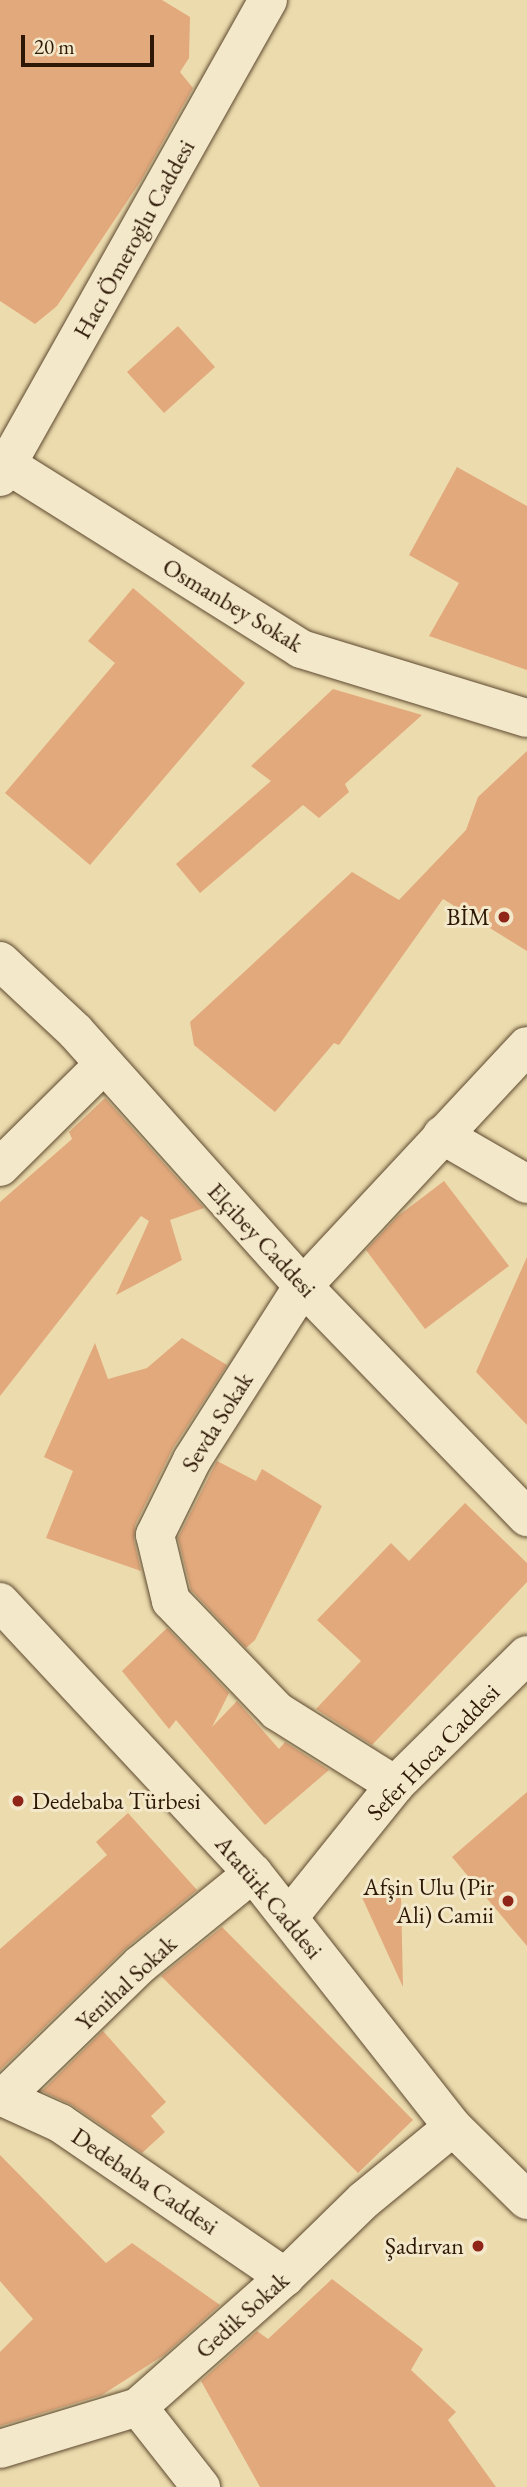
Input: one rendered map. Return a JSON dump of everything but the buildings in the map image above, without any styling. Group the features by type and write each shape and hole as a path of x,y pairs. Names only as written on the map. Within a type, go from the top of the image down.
{"street":[{"name":"Hacı Ömeroğlu Caddesi","path":"2,468 268,0"},
{"name":"Osmanbey Sokak","path":"2,468 301,649 527,718"},
{"name":"Elçibey Caddesi","path":"0,961 75,1031 102,1066 303,1286 527,1517"},
{"name":"Sevda Sokak","path":"395,1785 277,1710 171,1601 155,1535 192,1460 303,1286 527,1046"},
{"path":"0,1167 102,1066"},
{"path":"442,1135 527,1184"},
{"name":"Atatürk Caddesi","path":"5,1619 253,1872 453,2127 527,2200"},
{"name":"Sefer Hoca Caddesi","path":"289,1917 395,1785 527,1655"},
{"name":"Yenihal Sokak","path":"2,2097 141,1964 253,1872"},
{"name":"Dedebaba Caddesi","path":"2,2097 60,2123 285,2277"},
{"name":"Gedik Sokak","path":"0,2449 138,2407 285,2277 364,2200 453,2127"},
{"path":"138,2407 201,2487"}],"place":[{"name":"BİM","path":"504,917"},
{"name":"Dedebaba Türbesi","path":"18,1801"},
{"name":"Afşin Ulu (Pir Ali) Camii","path":"508,1901"},
{"name":"Şadırvan","path":"478,2246"}]}
